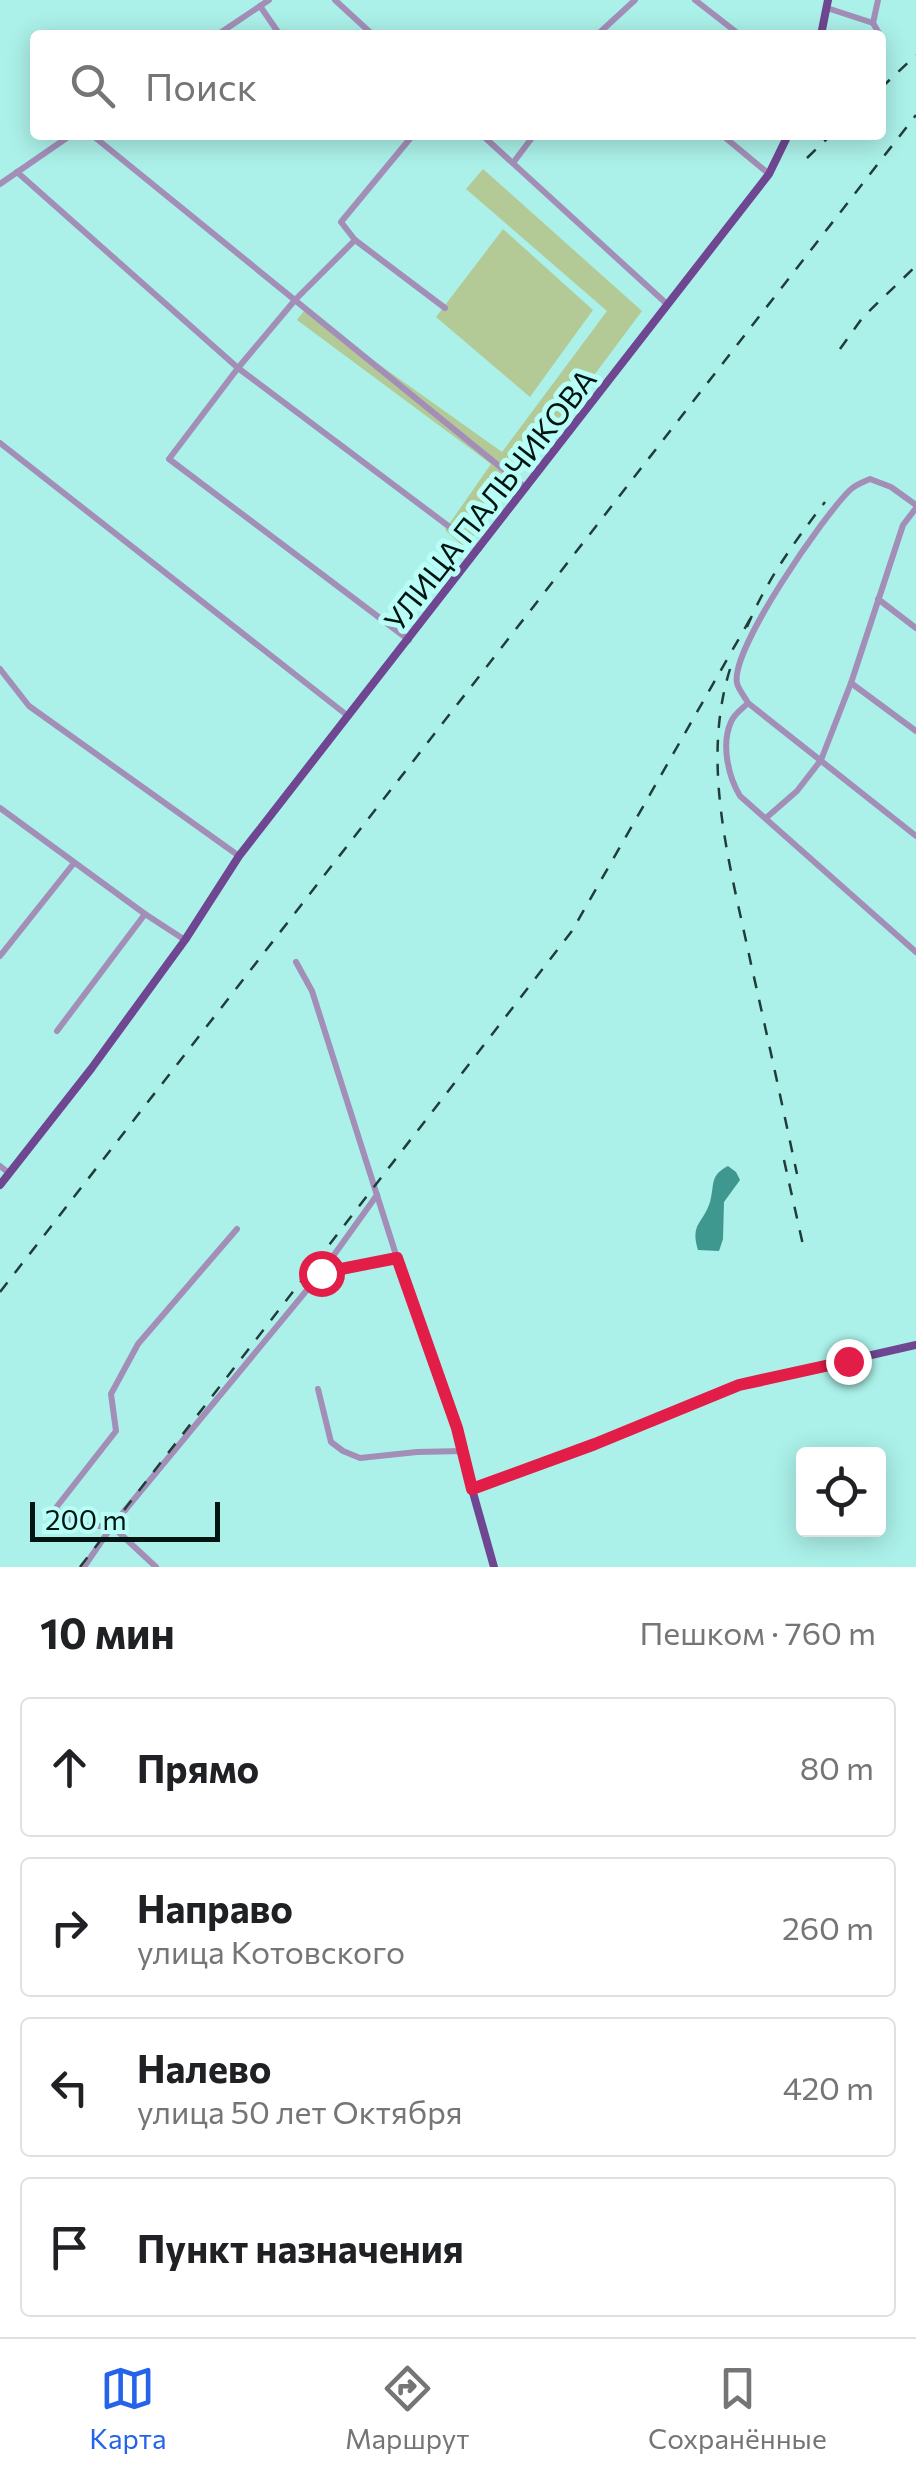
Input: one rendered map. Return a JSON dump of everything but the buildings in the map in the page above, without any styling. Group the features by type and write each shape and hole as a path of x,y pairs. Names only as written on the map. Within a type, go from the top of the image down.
{"main road":[{"path":"822,30 827,4"},
{"name":"УЛИЦА ПАЛЬЧИКОВА","path":"0,1185 185,940 239,856 769,174 786,140"},
{"path":"494,1567 472,1489 739,1385 916,1345"}],"street":[{"path":"224,30 269,0"},
{"path":"335,0 368,30"},
{"path":"603,30 636,0"},
{"path":"695,0 734,30"},
{"path":"873,23 878,0"},
{"path":"827,4 873,23 877,30"},
{"path":"260,6 277,30"},
{"path":"0,184 64,140"},
{"path":"98,140 526,488"},
{"path":"409,140 341,222 355,240 445,308"},
{"path":"487,140 668,304"},
{"path":"513,164 530,140"},
{"path":"728,140 769,174"},
{"path":"16,172 238,368 479,549"},
{"path":"355,240 296,300 238,368 170,458 408,640"},
{"path":"0,443 349,716"},
{"path":"766,818 797,791 821,760 903,526 916,506 892,487 870,479 852,487 792,566 740,656 736,682 748,703 821,760 916,836"},
{"path":"878,598 916,628"},
{"path":"0,669 29,706 239,856"},
{"path":"851,683 916,732"},
{"path":"748,703 732,717 728,731 731,782 740,796 916,952"},
{"path":"0,808 185,940"},
{"path":"0,956 74,863"},
{"path":"57,1031 145,914"},
{"path":"296,962 312,991 397,1258 457,1428 472,1489"},
{"path":"0,1166 10,1172"},
{"path":"84,1567 112,1526 321,1273 378,1194"},
{"path":"156,1567 112,1526 80,1526 55,1509 116,1431 111,1394 138,1344 238,1228"},
{"path":"321,1273 397,1258"},
{"path":"318,1389 331,1442 360,1458 463,1451"}],"green space":[{"path":"483,169 642,311 465,548 445,530 491,464 297,320 304,311 502,452 607,311 466,189"},
{"path":"503,229 593,310 530,397 436,317"}],"water":[{"path":"728,1166 740,1180 724,1202 719,1251 698,1250 696,1229 710,1202 715,1177"}],"railway":[{"path":"886,83 916,55"},
{"path":"0,1292 916,115"},
{"path":"807,158 826,140"},
{"path":"840,349 863,317 916,266"},
{"path":"747,627 782,562 825,502"},
{"path":"80,1567 572,931 753,614"},
{"path":"730,669 718,743 722,817 797,1174"},
{"path":"784,1160 803,1245"}],"route":[{"path":"321,1273 397,1258 457,1428 472,1489 739,1385 848,1361"}]}
